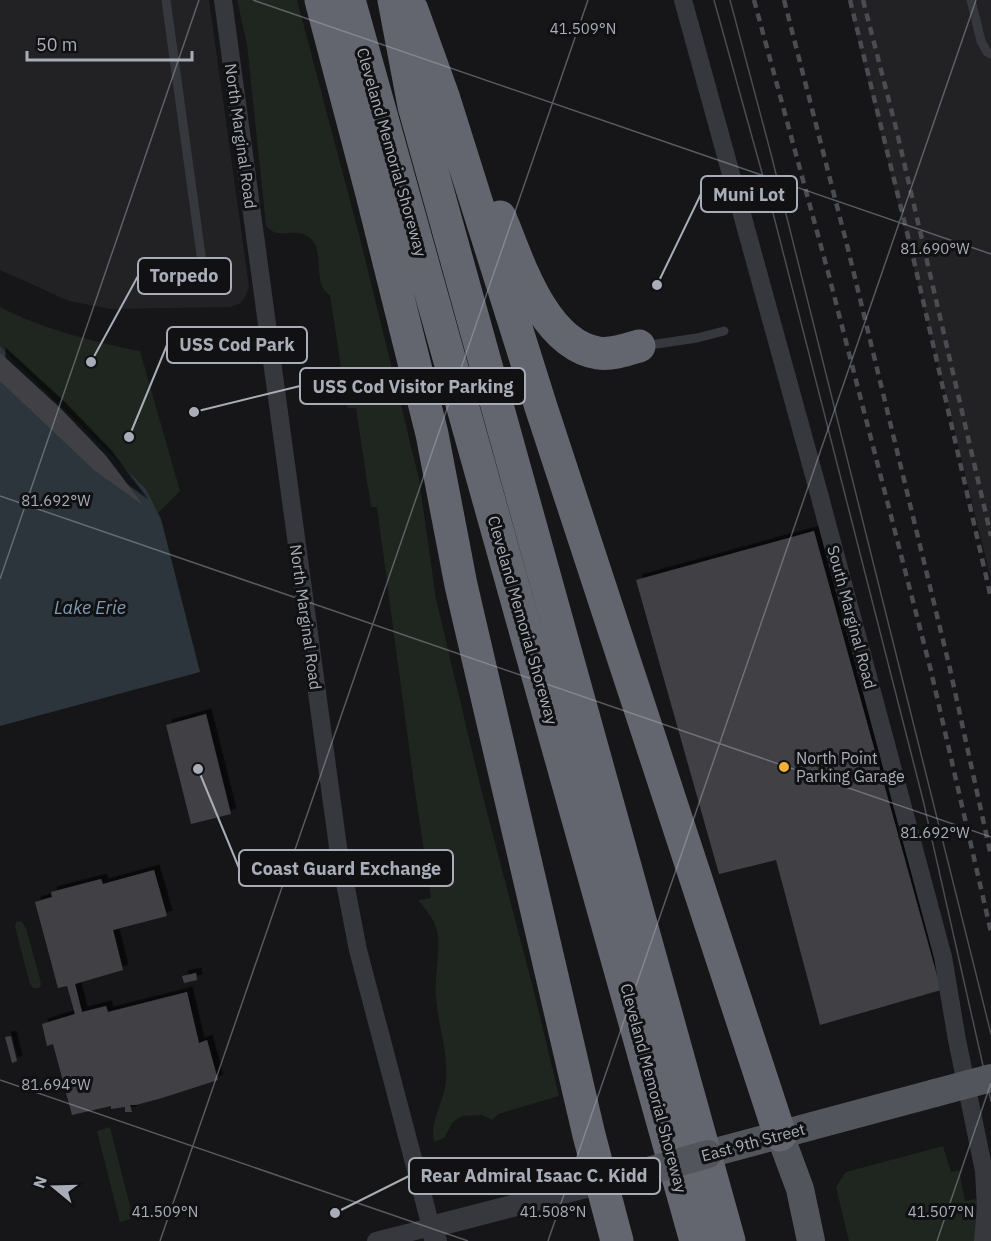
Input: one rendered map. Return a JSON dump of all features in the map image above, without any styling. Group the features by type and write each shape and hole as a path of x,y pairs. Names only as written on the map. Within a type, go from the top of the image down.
{"highway":[{"path":"321,0 432,434 460,585 601,1183 617,1241"},
{"name":"Cleveland Memorial Shoreway","path":"349,0 696,1241"},
{"name":"Cleveland Memorial Shoreway","path":"394,0 414,106 729,1241"},
{"path":"408,0 443,96 537,397 780,1135"},
{"path":"443,96 500,216 531,288 556,329 581,347 599,353 616,352 639,346"}],"main road":[{"name":"East 9th Street","path":"601,1183 991,1078"},
{"path":"780,1135 800,1189 811,1241"}],"street":[{"name":"North Marginal Road","path":"223,0 338,847 361,961 434,1234"},
{"name":"South Marginal Road","path":"683,0 943,957 957,1040 984,1171 986,1208 983,1241"},
{"name":"East 9th Street","path":"376,1241 434,1234 601,1183"}],"lane":[{"path":"166,0 202,262"},
{"path":"971,0 981,41 987,52 991,54"},
{"path":"639,346 697,338 724,331"}],"shaded area":[{"path":"0,0 209,0 249,286 241,303 230,307 111,309 69,301 0,270"},
{"path":"237,0 297,0 361,242 419,479 436,599 482,793 559,1096 498,1114 492,1120 482,1115 462,1116 453,1122 444,1138 434,1142 435,1119 446,1080 444,1048 436,997 438,936 434,921 418,900 431,898 377,507 371,507 356,408 347,408 330,295 321,283 315,244 304,234 277,233 266,226 247,44"},
{"path":"848,0 991,0 991,579"},
{"path":"0,307 68,334 140,351 180,491 158,513 146,489 0,346"},
{"path":"21,921 26,928 40,979 39,988 33,988 30,984 15,927 16,922"},
{"path":"110,1127 133,1218 120,1222 97,1131"},
{"path":"943,1146 951,1172 959,1170 965,1201 976,1199 980,1207 977,1241 849,1241 836,1187 846,1172"}],"water":[{"name":"Lake Erie","path":"0,346 146,489 161,519 200,672 0,726"}],"building":[{"path":"0,353 60,408 106,456 143,505 94,470 0,381"},
{"name":"North Point Parking Garage","path":"814,531 941,990 820,1025 776,860 719,874 636,580"},
{"path":"206,714 231,814 191,824 166,725"},
{"path":"154,870 167,916 113,930 123,970 75,984 82,1012 106,1006 108,1012 187,992 199,1043 207,1040 218,1080 162,1098 130,1105 132,1112 125,1112 125,1107 111,1109 111,1106 72,1115 53,1044 47,1046 42,1024 75,1014 67,986 58,988 35,902 52,897 51,892 101,879 103,884"},
{"path":"196,973 197,980 184,983 182,976"},
{"path":"11,1036 17,1061 12,1063 5,1037"}],"tram line":[{"path":"714,0 772,209 923,800 991,1101"},
{"path":"730,0 771,154 991,1034"}],"railway":[{"path":"754,0 828,272 931,671 991,932"},
{"path":"784,0 847,245 950,669 991,856"},
{"path":"850,0 914,261 991,598"},
{"path":"863,0 896,128 991,536"}],"place":[{"name":"Muni Lot","path":"657,285"},
{"name":"Torpedo","path":"91,362"},
{"name":"USS Cod Visitor Parking","path":"194,412"},
{"name":"USS Cod Park","path":"129,437"},
{"name":"North Point Parking Garage","path":"784,767"},
{"name":"Coast Guard Exchange","path":"198,769"},
{"name":"Rear Admiral Isaac C. Kidd","path":"335,1213"}]}
